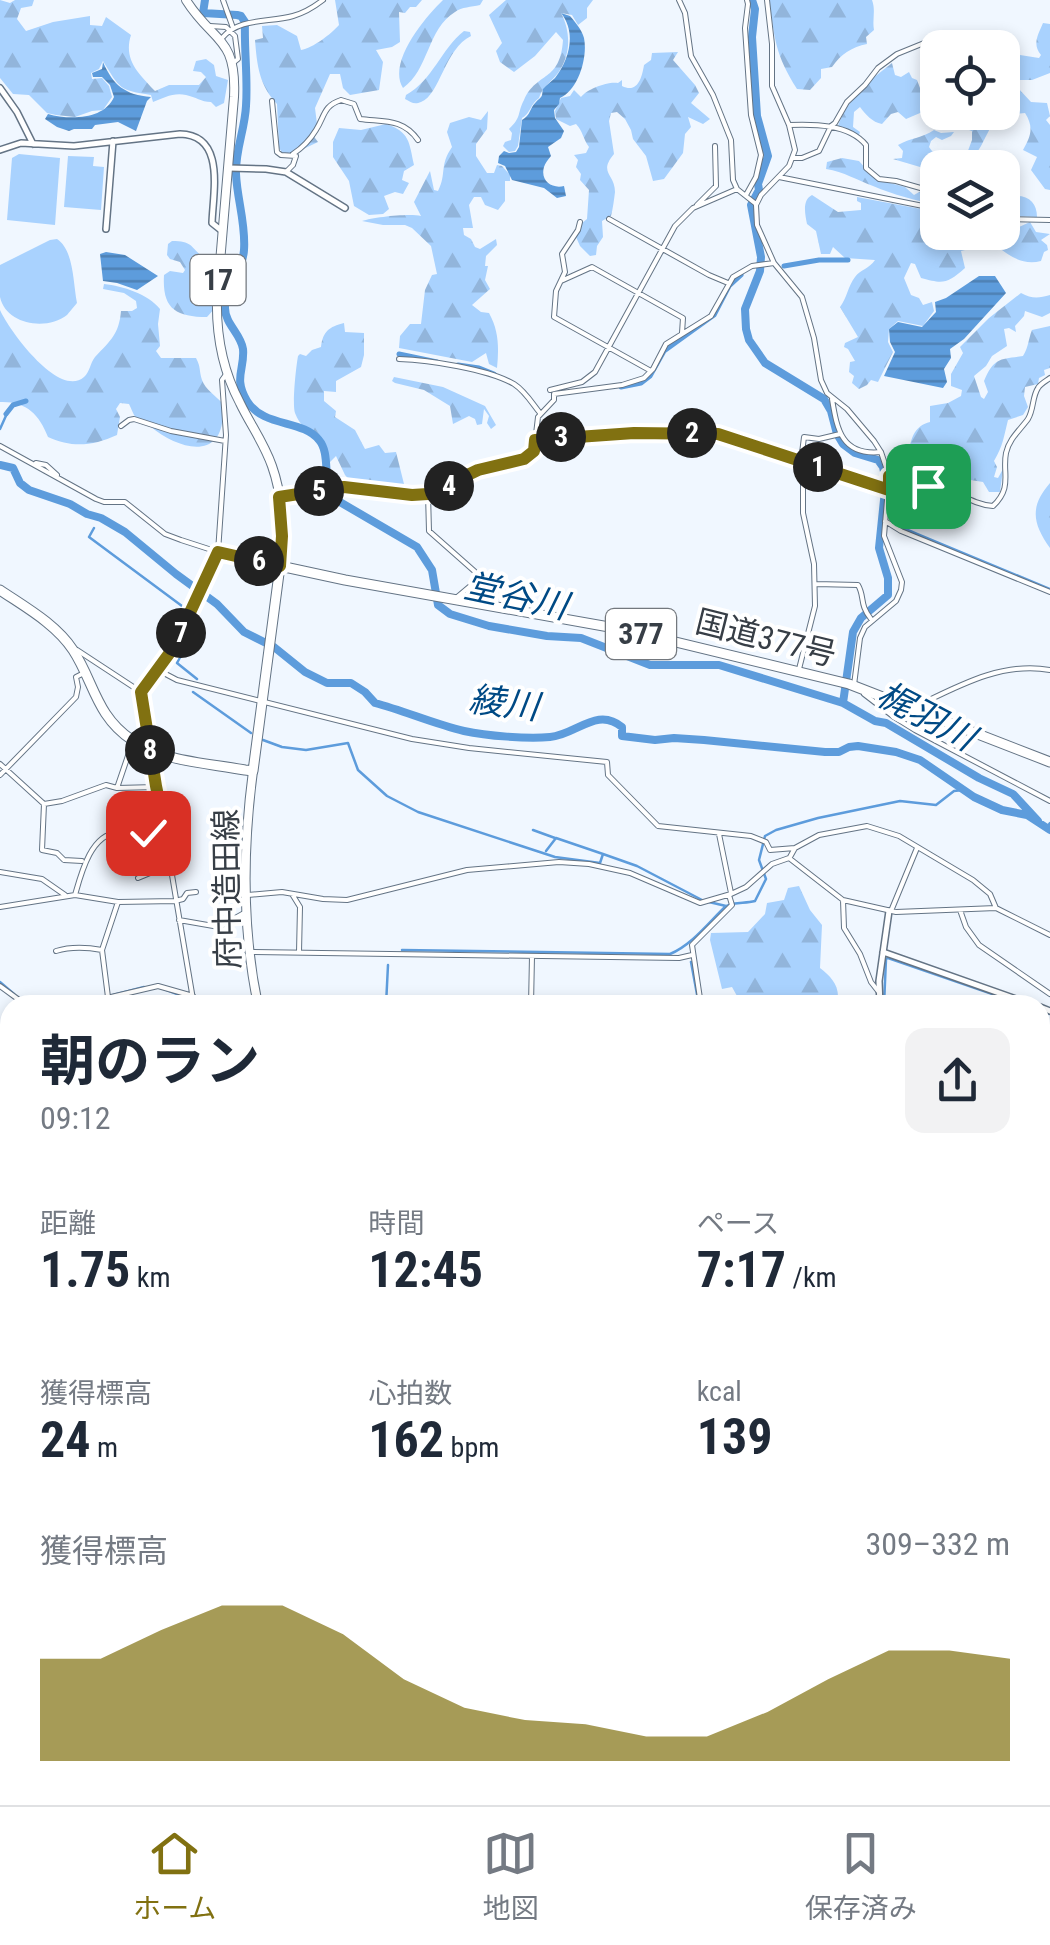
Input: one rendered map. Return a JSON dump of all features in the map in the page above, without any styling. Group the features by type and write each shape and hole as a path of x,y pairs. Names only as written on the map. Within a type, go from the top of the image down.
{"highway":[{"name":"国道377号","path":"280,566 626,630 851,685 1050,762"},
{"path":"0,590 42,619 72,650 105,714 133,741 168,756 253,771 280,566"}],"main road":[{"name":"17","path":"186,0 221,40 233,64 233,168 222,231 217,317 227,373 268,456 279,497 280,566"},
{"name":"府中造田線","path":"253,771 246,896 256,995"}],"street":[{"path":"223,0 239,48 238,60 233,64"},
{"path":"208,27 231,28 291,17 322,0"},
{"path":"679,0 685,13 691,56 713,95 731,140 733,180 737,189 755,203"},
{"path":"746,0 751,116 761,155 746,196"},
{"path":"767,0 772,44 770,80 795,150 794,158 755,203 757,225 774,263 802,298 814,338 820,380 832,399 840,434 850,446 881,452"},
{"path":"221,40 231,28"},
{"path":"794,158 820,151 830,126 878,68 920,44"},
{"path":"0,88 33,144"},
{"path":"272,102 276,152 281,155 293,154 303,147 327,106 341,100 354,104 360,120 404,126 418,140"},
{"path":"789,125 830,126 854,134 864,141 866,168 874,176 920,188"},
{"path":"0,150 12,145 74,146 192,135 209,152 214,178 212,223 222,231"},
{"path":"106,230 113,142"},
{"path":"550,390 589,378 675,226 716,186 715,146"},
{"path":"286,172 296,160 293,154"},
{"path":"233,168 286,172 346,208"},
{"path":"779,177 920,204"},
{"path":"694,208 737,189"},
{"path":"609,219 728,282"},
{"path":"1020,219 1050,220"},
{"path":"580,222 562,254 565,272 556,291 554,317 650,371"},
{"path":"279,497 344,487 428,494 478,470 524,459 534,451 540,413 554,400 554,394 635,382 650,371 666,344 711,316 728,282 738,273 774,263"},
{"path":"561,280 592,267 683,318 682,334"},
{"path":"399,359 470,368 513,384 540,413"},
{"path":"141,692 174,647 218,552 225,412 222,380 227,373"},
{"path":"889,476 909,490 935,486 972,503 994,506 1006,483 1009,446 1028,419 1036,390 1050,378"},
{"path":"832,399 847,409 881,452 889,476 884,536 902,582 896,601 865,626 851,685 904,724 1050,800"},
{"path":"121,426 134,419 224,441"},
{"path":"535,440 634,433 718,434 888,489"},
{"path":"798,672 814,606 815,584 803,513 804,436 820,439 840,434"},
{"path":"0,446 30,462 46,465 59,479 96,499 125,502 165,534 218,552 280,566"},
{"path":"428,494 429,530 481,576 456,598"},
{"path":"884,521 1050,592"},
{"path":"815,584 858,585 862,590 861,603 871,618"},
{"path":"72,650 85,653 141,692 192,995"},
{"path":"912,708 993,673 1025,668 1050,670"},
{"path":"158,670 177,680 412,739 606,762 608,775 658,826 763,840 770,850 795,848 819,835 862,825 890,832 982,887 996,908"},
{"path":"0,775 76,697 76,677 85,673"},
{"path":"117,788 133,741"},
{"path":"0,764 44,804 42,850 56,852 64,860 84,862"},
{"path":"44,804 106,785 156,786"},
{"path":"75,895 84,862 107,835 165,830"},
{"path":"720,834 731,899"},
{"path":"700,995 693,943 731,899 778,861 790,858 795,848"},
{"path":"879,995 890,911 917,848"},
{"path":"790,858 843,900 910,913 996,908 1050,935"},
{"path":"246,896 282,892 347,900 468,870 558,862 630,873 694,902 731,899"},
{"path":"138,878 155,871 171,872"},
{"path":"0,872 42,879 66,895"},
{"path":"0,907 66,895 118,902 175,901 196,892"},
{"path":"292,894 300,907 299,952"},
{"path":"843,900 844,928 879,992"},
{"path":"108,995 102,950 118,902"},
{"path":"960,910 966,927 979,944 1050,994"},
{"path":"179,920 219,927 247,912"},
{"path":"56,951 85,947 102,950"},
{"path":"250,952 679,958 692,955"},
{"path":"883,952 1005,995"},
{"path":"531,995 532,956"},
{"path":"132,995 161,986 189,995"}],"green space":[{"path":"0,0 34,0 32,6 21,8 17,19 26,31 90,16 90,25 102,26 106,17 131,35 131,59 155,91 169,85 199,85 206,77 193,71 196,61 206,59 214,65 216,76 228,80 224,103 216,107 182,94 153,102 151,95 121,87 103,61 91,73 92,79 102,78 109,86 112,97 103,110 75,117 47,113 29,95 13,94 0,78"},
{"path":"335,0 422,0 405,13 399,12 400,42 376,50 383,62 379,90 350,95 343,88 340,74 330,74 315,108 317,124 312,134 318,142 283,154 279,148 277,104 263,82 255,40 263,38 262,26 277,25 297,36 301,50 311,47 339,25"},
{"path":"443,0 483,0 480,5 461,9 446,19 418,71 403,88 399,78 404,54 418,29"},
{"path":"506,0 593,0 587,8 587,18 578,25 572,15 561,13 568,36 565,59 522,118 518,146 509,152 503,146 511,140 509,129 529,91 553,70 563,40 556,32 514,72 500,62 496,51 502,43 489,15"},
{"path":"769,0 872,0 874,30 866,37 867,44 847,52 832,67 821,69 821,78 810,90 797,89 777,46"},
{"path":"1043,23 1050,24 1050,73 1020,80 1020,55 1041,55 1037,39"},
{"path":"464,31 471,36 455,50 428,98 416,103 405,99 406,95 423,81"},
{"path":"678,52 673,60 699,93 691,103 710,119 703,124 688,117 691,127 685,134 683,153 664,179 653,181 646,156 625,119 617,112 611,113 614,154 607,170 614,186 614,201 611,216 602,221 603,237 596,255 590,256 576,237 587,219 589,190 580,180 574,155 586,153 589,147 576,124 570,126 556,119 555,111 561,98 570,96 574,90 581,97 598,86 622,80 622,86 632,88 652,53"},
{"path":"892,63 895,75 901,77 909,72 920,88 920,113 906,119 898,112 891,114 882,124 869,118 860,107 854,112 853,127 859,135 838,126 868,83"},
{"path":"1020,90 1031,102 1047,103 1050,190 1031,170 1037,157 1023,150 1030,132 1025,113 1020,114"},
{"path":"488,111 487,129 476,144 476,156 487,173 494,173 497,165 502,166 510,181 505,181 505,201 498,210 485,205 481,197 474,197 469,205 473,228 463,228 464,235 480,249 496,239 497,245 486,256 485,280 490,289 472,305 489,313 492,320 497,368 489,364 486,353 472,362 399,348 400,336 410,324 421,324 425,290 432,275 437,274 431,246 405,225 362,221 421,216 414,202 430,171 434,190 438,191 452,147 447,132 450,123 469,117 481,120"},
{"path":"386,124 404,134 414,165 404,171 402,180 409,183 403,194 384,196 389,209 383,214 369,215 354,206 349,181 333,157 333,142 339,128 361,130"},
{"path":"934,130 954,132 942,140 936,137 929,147 931,150 920,150 920,167 893,159 902,158 903,151 898,145"},
{"path":"969,130 990,130 978,150 968,150 972,131"},
{"path":"19,154 60,158 55,225 7,220 12,158"},
{"path":"68,156 94,157 93,166 104,167 101,210 64,207"},
{"path":"842,158 859,161 875,179 905,187 914,195 920,192 920,201 826,169 827,162"},
{"path":"812,195 838,212 861,210 857,197 920,209 920,250 965,250 961,251 965,268 944,281 921,278 911,263 904,278 911,295 923,305 932,302 934,311 923,326 898,321 889,329 888,342 893,352 878,382 871,380 859,389 849,372 850,362 855,361 844,347 858,337 840,307 855,277 875,260 845,258 833,247 830,254 821,254 816,231 807,224 805,204"},
{"path":"1020,196 1032,202 1037,217 1020,216"},
{"path":"1030,222 1036,232 1050,234 1041,240 1048,250 1041,261 1016,258 1002,250 1020,250 1020,227"},
{"path":"57,239 70,259 77,303 67,315 49,323 19,319 10,314 0,297 0,265"},
{"path":"172,241 188,243 218,265 215,308 207,317 187,315 168,303 164,275 185,270 167,255"},
{"path":"104,284 135,292 160,309 160,346 156,351 161,358 196,358 203,383 222,403 222,422 211,443 189,446 176,442 138,419 129,404 120,403 116,409 120,417 117,435 91,443 66,443 48,437 36,416 24,407 0,402 0,310 36,359 62,379 74,381 86,375 113,336 121,311 137,308 136,301 124,293 103,289"},
{"path":"1021,293 1050,295 1050,313 1042,317 1025,311 1015,326 1016,332 1004,329 1007,346 974,376 984,399 988,392 984,381 991,367 1004,359 1023,356 1032,330 1050,326 1050,368 1044,370 1038,384 1025,387 1028,407 1023,415 1008,420 994,461 994,477 998,478 1003,469 1000,492 989,492 983,482 958,478 939,468 930,470 930,478 942,485 930,483 909,450 913,436 930,422 930,406 961,396 962,390 951,386 951,374 963,353 960,347"},
{"path":"344,323 345,332 364,333 361,367 336,381 336,392 324,391 324,401 336,411 335,417 355,430 365,449 379,445 385,453 396,452 404,484 397,488 352,483 336,456 327,465 322,444 295,413 298,356 321,347 328,331"},
{"path":"394,377 443,387 485,406 496,425 491,429 484,409 482,424 477,425 469,416 453,424 450,406 424,390 395,383"},
{"path":"1050,483 1050,548 1037,523 1036,508"},
{"path":"799,886 822,925 820,968 830,977 838,995 736,995 732,987 722,989 711,933 748,932 765,914 767,903 784,900 788,888"}],"shaded area":[{"path":"561,13 570,16 578,26 585,46 577,81 554,110 564,131 548,147 551,156 543,172 548,183 564,186 566,196 557,198 544,188 512,180 505,166 498,163 504,151 516,152 522,120 564,63 570,38"},
{"path":"103,62 121,87 151,97 136,131 118,122 69,131 45,119 48,114 85,116 109,105 114,97 110,85 92,73 102,69"},
{"path":"100,254 125,255 158,276 137,290 103,281"},
{"path":"979,276 995,276 1006,293 950,349 943,388 884,376 895,352 889,329 898,322 922,327 936,312 935,302"}],"waterway":[{"name":"堂谷川","path":"205,0 203,13 237,15 245,22 246,106 236,174 244,250 225,308 243,349 243,393 263,416 303,429 319,440 325,452 333,498 417,547 432,570 438,605 450,614 489,626 581,638 650,665 719,665 843,703 1013,794 1038,821"},
{"name":"梶羽川","path":"752,0 757,116 768,156 751,205 761,257 760,271 745,309 749,340 765,363 824,399 843,444 855,453 878,460 886,481 879,548 888,578 888,595 861,618 853,632 843,703"},
{"path":"784,266 848,260"},
{"path":"621,387 641,383 650,376 664,351 714,315 729,286 741,275"},
{"path":"399,354 437,362"},
{"path":"458,365 494,374"},
{"path":"6,414 13,405 26,401"},
{"path":"0,429 9,409"},
{"name":"綾川","path":"0,465 13,468 20,483 29,490 70,504 125,532 217,604 244,632 274,647 305,672 327,683 351,683 375,703 453,728 495,736 550,737 604,719 622,727 622,736 655,740 704,740 825,752 858,746 896,752 920,760 974,797 1002,810 1027,815 1050,830"},
{"path":"888,516 901,527 1050,589"},
{"path":"94,528 89,537 186,609 175,635 184,650 177,663 197,679"},
{"path":"193,692 251,733"},
{"path":"263,740 306,750 348,743 358,770 387,796 418,812 555,857 600,863 603,854 637,866 702,900"},
{"path":"402,950 670,954 693,939 726,906 755,901 766,879 759,860 765,836 818,818 900,801 936,805 954,791 963,790"},
{"name":"綾川","path":"1047,827 1050,823"},
{"path":"533,830 555,838"},
{"path":"546,851 556,838 603,854"},
{"path":"709,902 726,906"},
{"path":"884,995 888,958 995,995"},
{"path":"691,962 697,995"},
{"path":"386,995 388,965"},
{"path":"0,982 14,994"},
{"path":"113,995 144,987"},
{"path":"164,989 180,995"}],"route":[{"path":"148,833 165,830 141,692 174,647 218,552 280,566 279,497 344,487 428,494 478,470 524,459 534,451 535,440 634,433 718,434 889,490 889,476 909,490 928,486"}]}
